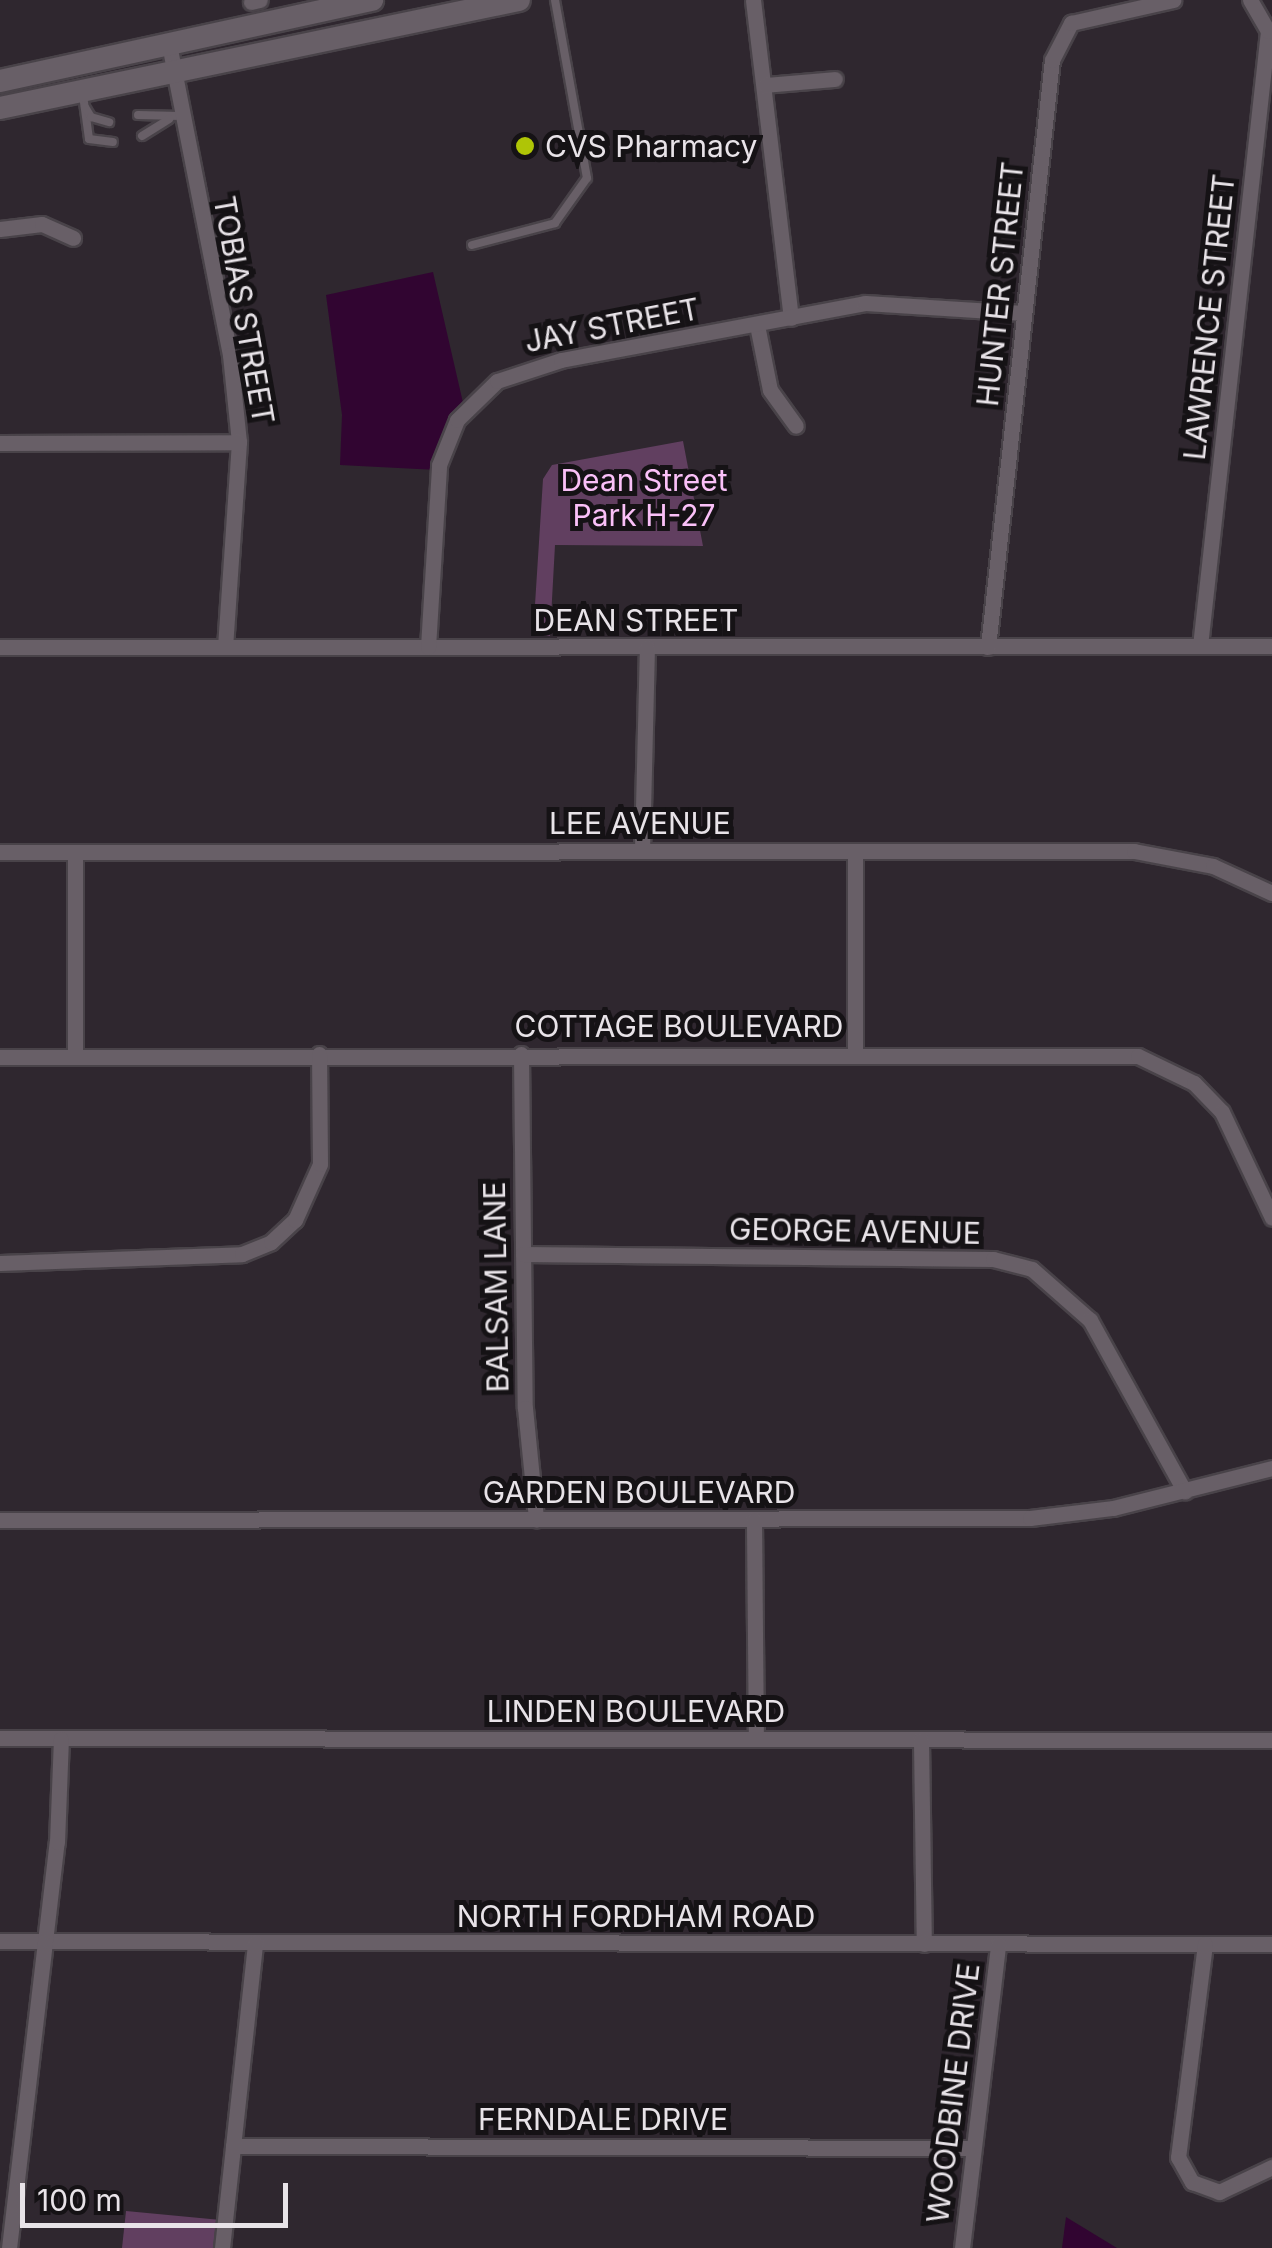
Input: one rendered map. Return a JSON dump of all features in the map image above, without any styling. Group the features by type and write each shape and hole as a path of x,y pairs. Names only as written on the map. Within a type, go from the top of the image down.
{"main road":[{"path":"0,82 370,0"},
{"path":"0,108 83,99 174,72 520,0"}],"street":[{"path":"754,0 791,318"},
{"name":"LAWRENCE STREET","path":"1200,646 1268,31 1250,0"},
{"name":"HUNTER STREET","path":"988,647 1058,37 1086,16 1163,1"},
{"name":"TOBIAS STREET","path":"169,44 175,118 230,355 239,442 225,646"},
{"path":"765,86 835,79"},
{"path":"0,229 42,224 74,238"},
{"name":"JAY STREET","path":"428,648 439,464 448,434 471,403 521,369 895,301 1024,314"},
{"path":"757,325 770,390 796,426"},
{"path":"0,443 239,442"},
{"name":"DEAN STREET","path":"0,647 1272,646"},
{"path":"642,850 647,648"},
{"path":"855,851 856,1052"},
{"name":"LEE AVENUE","path":"0,852 1147,852 1214,866 1272,893"},
{"path":"75,852 75,1054"},
{"name":"COTTAGE BOULEVARD","path":"0,1057 1116,1053 1161,1063 1194,1083 1222,1112 1272,1218"},
{"path":"0,1263 242,1254 271,1242 295,1220 320,1164 319,1054"},
{"name":"BALSAM LANE","path":"522,1054 525,1408 536,1518"},
{"name":"GEORGE AVENUE","path":"523,1254 993,1259 1032,1270 1090,1320 1185,1492"},
{"name":"GARDEN BOULEVARD","path":"0,1520 1030,1518 1185,1492 1272,1468"},
{"path":"754,1520 756,1738"},
{"name":"LINDEN BOULEVARD","path":"0,1738 1272,1740"},
{"path":"9,2248 46,1941 61,1739"},
{"path":"921,1740 924,1944"},
{"name":"NORTH FORDHAM ROAD","path":"0,1941 1272,1944"},
{"path":"222,2248 256,1942"},
{"name":"WOODBINE DRIVE","path":"962,2248 998,1944"},
{"path":"1205,1944 1178,2156 1192,2182 1219,2192 1272,2167"},
{"name":"FERNDALE DRIVE","path":"233,2146 973,2148"},
{"path":"0,2157 19,2158"}],"lane":[{"path":"472,246 555,223 587,178 554,0"},
{"path":"83,99 91,117 108,122"},
{"path":"83,99 89,139 113,142"},
{"path":"138,115 175,118"},
{"path":"142,136 175,118"}],"green space":[{"name":"Dean Street Park H-27","path":"683,441 703,546 555,545 550,636 533,636 543,479 552,465"},
{"path":"126,2211 221,2220 218,2248 122,2248"}],"shaded area":[{"path":"433,272 464,407 437,470 340,465 342,415 326,295"},
{"path":"1066,2217 1117,2248 1062,2248"}],"place":[{"name":"CVS Pharmacy","path":"525,146"}]}
